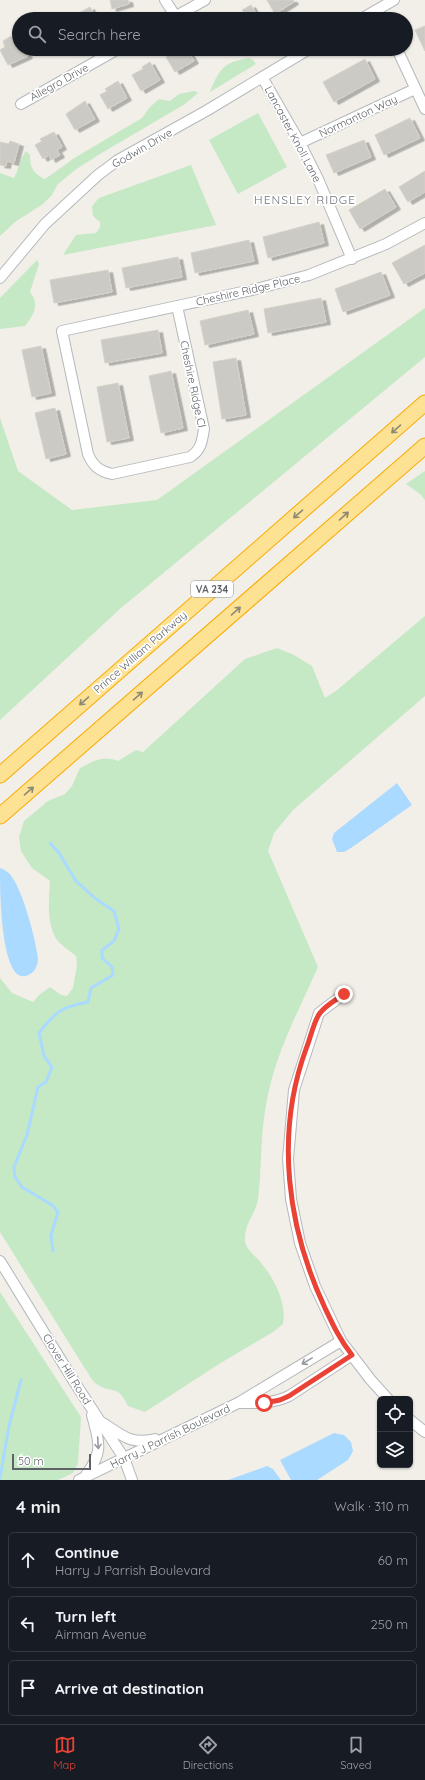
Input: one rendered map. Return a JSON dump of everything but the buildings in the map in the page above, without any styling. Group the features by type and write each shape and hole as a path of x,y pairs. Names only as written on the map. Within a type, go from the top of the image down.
{"highway":[{"name":"Prince William Parkway","path":"0,775 425,403"},
{"name":"VA 234","path":"0,816 425,446"}],"street":[{"path":"166,0 171,12"},
{"path":"184,12 206,0"},
{"path":"373,12 394,0"},
{"name":"Allegro Drive","path":"21,104 106,56"},
{"name":"Godwin Drive","path":"0,278 45,224 98,175 118,160 206,111 297,56"},
{"path":"400,56 425,109"},
{"name":"Lancaster Knoll Lane","path":"262,77 300,143 318,179 352,259"},
{"name":"Normanton Way","path":"300,143 415,89"},
{"name":"Cheshire Ridge Place","path":"62,331 309,275 352,259 386,244 425,223"},
{"name":"Cheshire Ridge Cl","path":"62,331 88,454 91,462 97,469 112,474 190,457 197,452 201,446 204,429 177,306"},
{"path":"344,994 319,1013 304,1055 294,1090 288,1159 291,1199 300,1243 314,1286 341,1341 370,1379 385,1396"},
{"name":"Clover Hill Road","path":"0,1260 90,1406 124,1458 132,1480"},
{"name":"Harry J Parrish Boulevard","path":"82,1479 238,1403 341,1341"},
{"name":"Harry J Parrish Boulevard","path":"238,1403 264,1403 280,1400 289,1396 352,1355"},
{"path":"82,1479 97,1460 99,1446 90,1406"},
{"path":"100,1421 132,1441 144,1442 171,1435"},
{"path":"413,1422 425,1432"}],"green space":[{"path":"249,58 256,64 210,92 216,78 228,64"},
{"path":"195,91 198,93 185,104 75,170 57,185 52,195 43,204 15,222 0,236 0,173 14,178 22,157 26,151 30,155 33,170 45,179 76,157 142,118 150,107 159,99 170,101 179,94"},
{"path":"258,113 287,167 238,194 209,140"},
{"path":"191,165 216,225 63,255 76,235 96,233 100,227 100,222 93,216 92,206 99,198"},
{"path":"37,260 39,264 30,292 35,301 35,309 31,318 25,326 0,329 0,298"},
{"path":"425,308 425,357 121,608 0,720 0,418 18,471 72,510 157,500"},
{"path":"425,471 425,500 420,494 406,484"},
{"path":"425,616 425,696 293,810 274,833 268,851 318,967 288,1034 270,1087 263,1128 257,1205 246,1229 245,1235 247,1247 266,1269 275,1283 283,1308 283,1324 273,1332 219,1364 145,1412 128,1406 118,1392 103,1388 96,1384 92,1379 0,1232 0,978 12,993 33,1002 39,995 50,987 61,995 67,996 73,988 77,965 76,956 57,940 51,927 49,911 50,881 32,868 21,851 19,837 24,821 48,801 65,794 72,786 80,768 102,759 112,759 118,761 136,750 143,752 245,659 277,648 294,655 312,666 325,698 336,691"},
{"path":"0,1292 81,1417 78,1463 73,1473 58,1480 0,1480"}],"water":[{"path":"397,783 412,805 351,848 344,852 337,852 332,839 334,833"},
{"path":"0,868 10,874 16,884 25,905 35,940 38,959 37,964 34,971 23,976 14,971 8,957 2,917"},
{"path":"334,1433 344,1435 351,1442 353,1451 348,1460 317,1480 291,1480 280,1460"},
{"path":"267,1466 273,1469 281,1480 228,1480"}],"waterway":[{"path":"50,843 59,853 76,881 96,899 114,911 119,929 114,941 102,950 102,958 112,967 113,975 91,988 88,1002 65,1008 54,1015 39,1033 44,1056 52,1067 46,1082 38,1087 27,1135 14,1167 15,1177 22,1187 52,1205 58,1212 51,1235 53,1251"},
{"path":"0,1478 9,1426 21,1380"}],"district":[{"name":"HENSLEY RIDGE","path":"305,200"}],"route":[{"path":"264,1403 280,1400 289,1396 352,1355 341,1341 314,1286 300,1243 291,1199 288,1159 289,1130 294,1090 304,1055 319,1013 344,994"}]}
